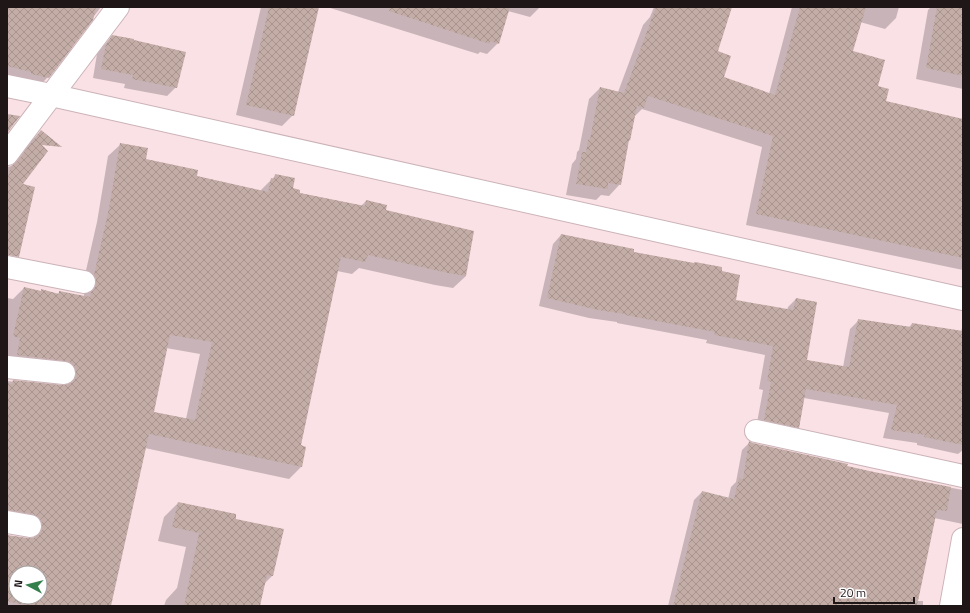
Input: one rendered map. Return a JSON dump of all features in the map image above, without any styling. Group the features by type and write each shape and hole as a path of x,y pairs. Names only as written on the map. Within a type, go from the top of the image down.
{"street":[{"path":"7,154 118,7"},
{"path":"7,86 963,299"},
{"path":"7,266 84,282"},
{"path":"7,367 64,373"},
{"path":"756,431 963,476"},
{"path":"7,522 30,526"},
{"path":"951,606 963,539"}],"building":[{"path":"7,7 96,7 93,20 49,78 7,66"},
{"path":"269,7 319,7 294,116 246,105"},
{"path":"390,7 510,7 499,44 490,41 490,44 389,11"},
{"path":"656,7 732,7 718,51 731,56 724,77 775,95 800,7 866,7 853,51 885,60 878,86 889,89 886,101 963,119 963,258 756,214 773,136 648,96 644,108 637,106 621,185 608,183 608,189 576,184 582,152 586,152 588,140 590,139 600,87 624,93"},
{"path":"937,7 963,7 963,76 926,68"},
{"path":"112,35 186,52 177,88 132,79 133,75 101,69 106,44"},
{"path":"7,114 20,116 7,133"},
{"path":"41,130 62,147 42,145 48,151 23,184 35,187 19,257 7,255 7,181 11,166 17,162"},
{"path":"120,143 148,148 146,159 198,170 197,176 268,192 271,178 274,179 275,174 295,178 293,188 300,190 300,193 365,206 366,200 387,205 386,210 474,231 466,276 368,255 365,262 341,257 301,445 306,447 302,467 149,434 111,606 28,606 24,605 48,605 48,565 8,565 7,601 7,535 34,538 40,534 42,522 33,514 7,510 7,383 12,384 13,380 63,385 74,381 76,374 75,368 71,363 66,361 17,355 20,338 13,336 24,287 41,291 41,289 59,294 59,291 90,297 96,284 96,278 94,275 109,208","holes":["170,335 212,342 195,420 154,412"]},
{"path":"561,234 634,249 634,252 722,267 722,271 740,275 736,300 793,310 796,298 817,302 807,360 849,367 858,319 911,327 912,323 963,331 963,445 924,437 925,435 891,430 897,405 806,389 799,428 764,420 771,382 767,381 773,346 714,335 715,332 598,310 547,298"},
{"path":"749,441 848,464 847,466 951,487 947,511 937,510 917,606 673,606 702,491 734,499 739,478 743,479"},
{"path":"178,502 236,514 236,519 284,529 273,576 267,575 260,606 184,606 199,533 172,527"}]}
